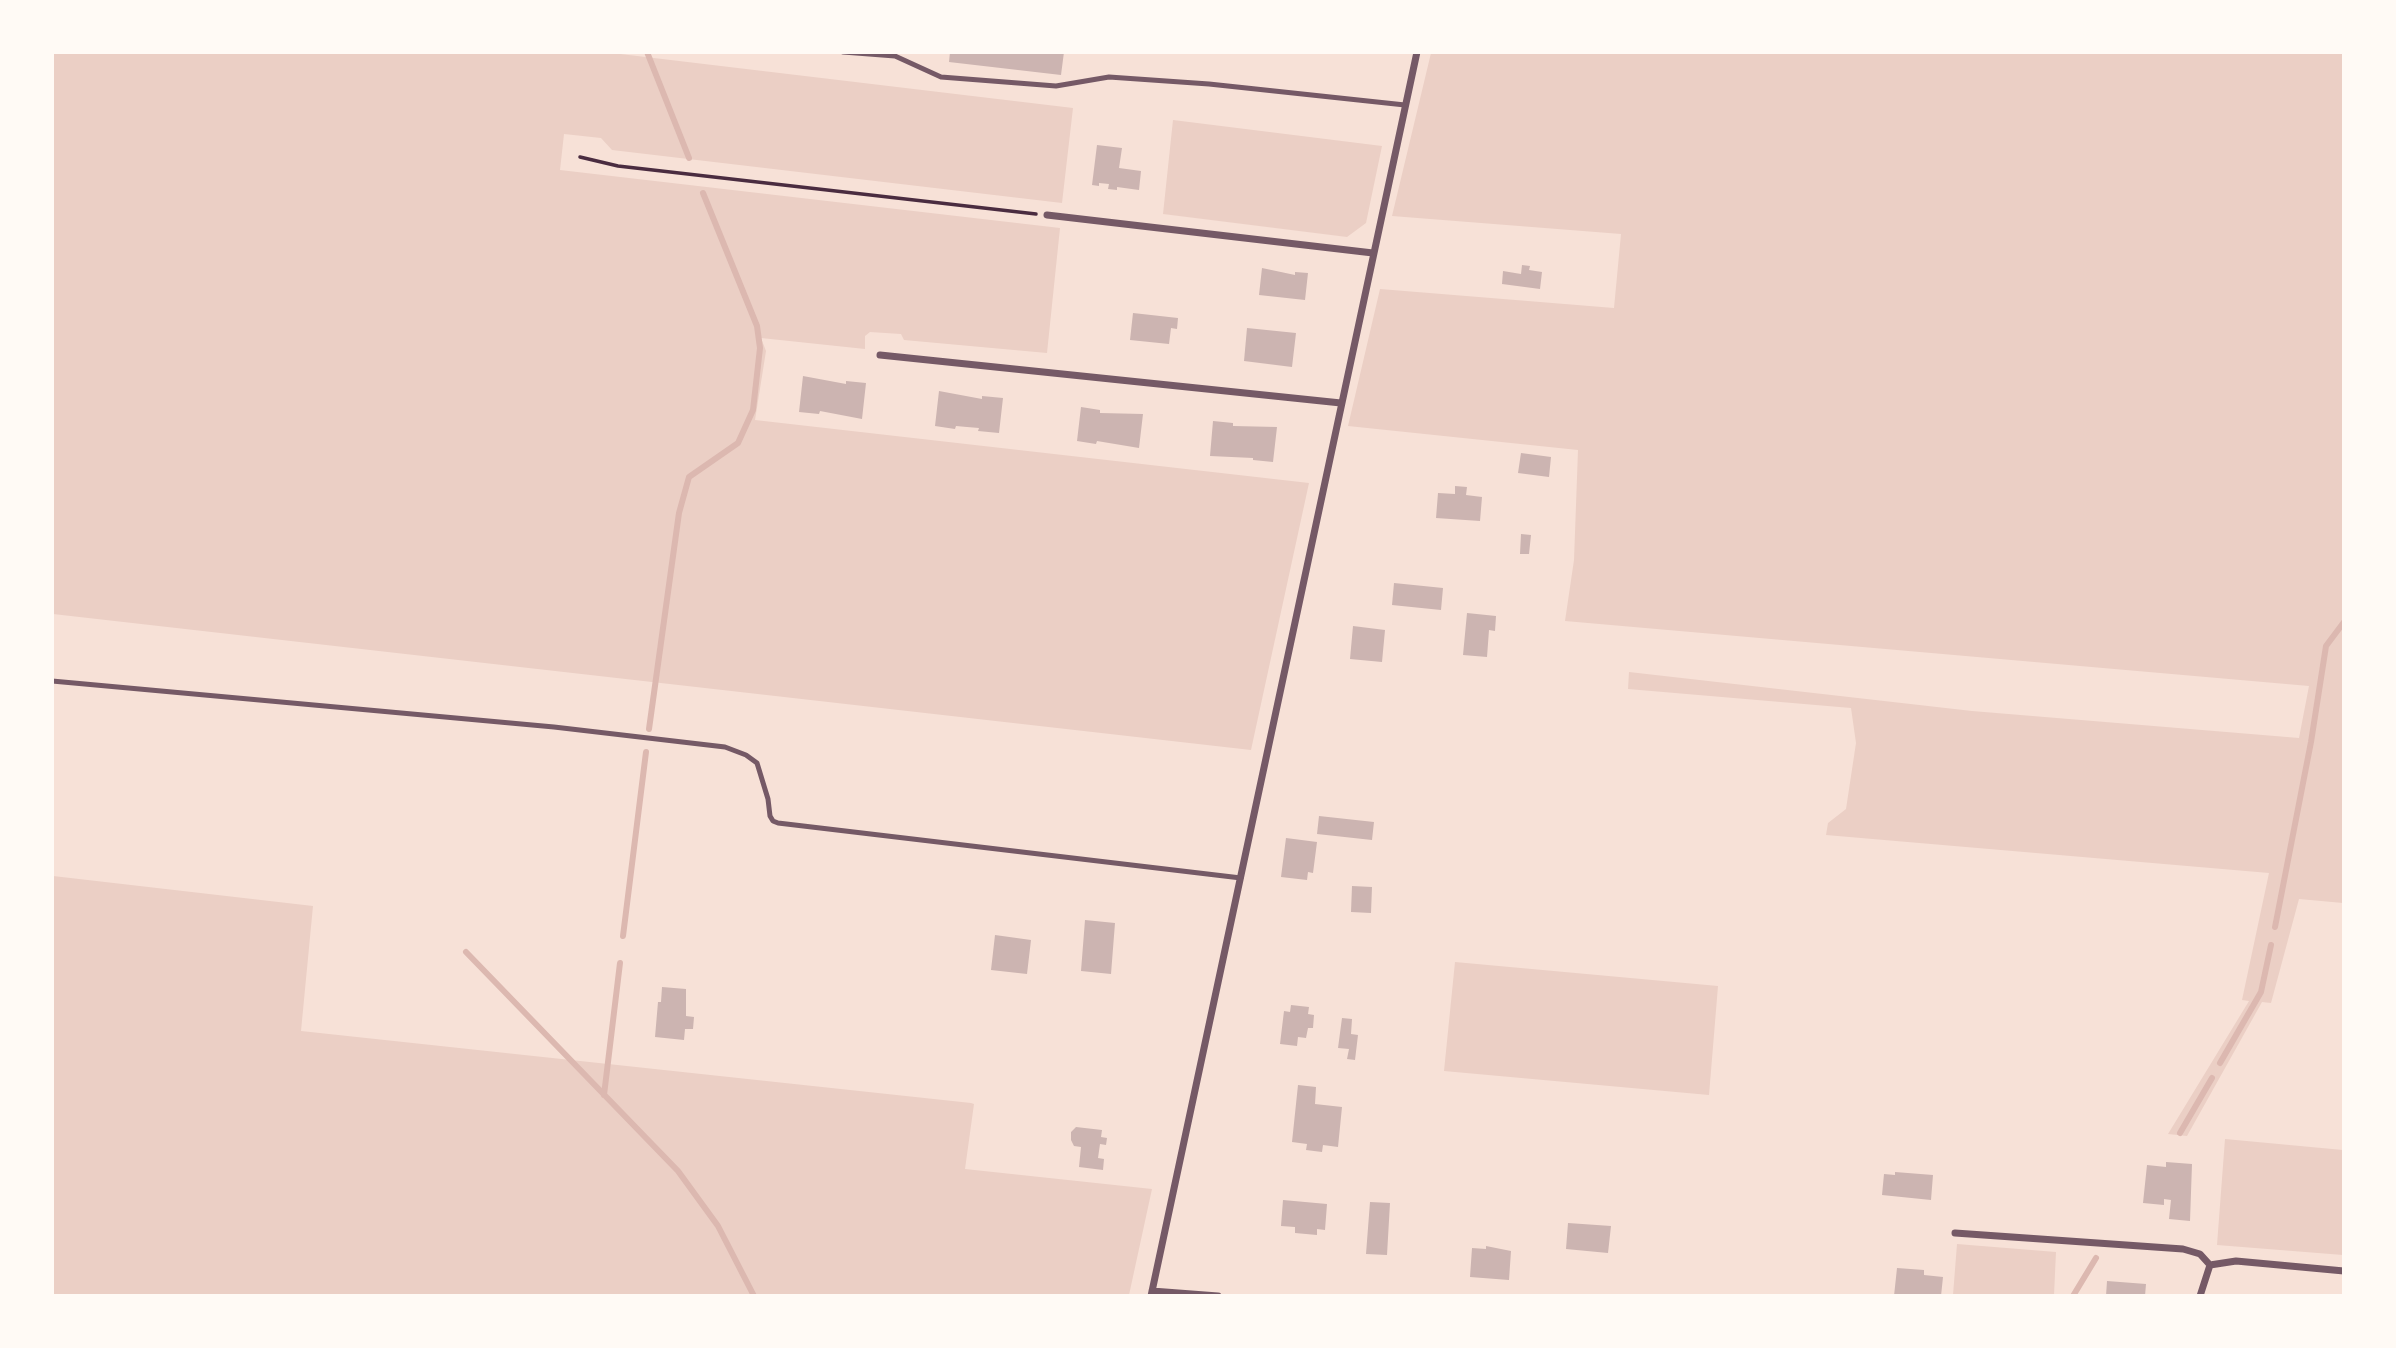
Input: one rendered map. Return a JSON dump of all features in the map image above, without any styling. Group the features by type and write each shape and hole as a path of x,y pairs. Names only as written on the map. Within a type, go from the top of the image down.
{"street":[{"path":"1218,1296 1151,1293 1417,52"},
{"path":"1047,215 1374,253"},
{"path":"880,355 1341,403"},
{"path":"1955,1233 2183,1250 2200,1254 2210,1265"},
{"path":"2210,1265 2236,1261 2343,1270"},
{"path":"2200,1296 2210,1265"}],"lane":[{"path":"843,52 895,57 942,77 1056,86 1109,77 1248,88 1405,105"},
{"path":"52,681 554,727 725,747 746,755 757,763 768,799 770,816 772,821 778,823 1241,878"}],"path":[{"path":"580,158 618,166 1047,215"}],"shaded area":[{"path":"53,53 612,53 1073,108 1062,203 612,150 601,138 564,134 560,170 1060,228 1047,353 904,340 901,334 870,332 865,336 865,349 761,338 766,351 755,420 1309,483 1251,750 53,614"},
{"path":"1431,53 2343,53 2343,903 2299,899 2271,1003 2262,1002 2187,1136 2168,1134 2249,1001 2242,1000 2269,873 1826,835 1828,823 1846,809 1856,743 1851,708 1628,689 1629,672 1972,711 2299,738 2309,686 1565,621 1574,560 1578,450 1348,426 1380,289 1614,308 1621,234 1392,216"},
{"path":"1173,120 1382,146 1366,223 1347,237 1163,214"},
{"path":"53,876 313,906 301,1031 974,1104 965,1169 1152,1189 1129,1295 53,1295"},
{"path":"1455,962 1718,986 1709,1095 1444,1071"},
{"path":"2225,1139 2343,1150 2343,1255 2217,1245"},
{"path":"1957,1244 2056,1252 2054,1295 1953,1295"}],"building":[{"path":"950,52 1064,52 1061,75 949,62"},
{"path":"1097,145 1122,148 1119,168 1141,171 1139,190 1117,187 1117,190 1108,189 1109,184 1092,185"},
{"path":"1522,265 1530,266 1529,270 1542,272 1540,289 1502,284 1503,271 1521,274"},
{"path":"1262,268 1295,275 1295,272 1308,273 1305,300 1259,295"},
{"path":"1133,313 1178,318 1177,329 1171,328 1169,344 1130,340"},
{"path":"1247,328 1296,333 1292,367 1244,361"},
{"path":"803,376 846,384 846,381 866,383 862,419 820,411 819,414 799,412"},
{"path":"939,391 982,399 982,396 1003,398 999,433 978,431 979,428 935,426"},
{"path":"1081,407 1100,410 1100,413 1143,414 1139,448 1097,441 1096,444 1077,441"},
{"path":"1213,421 1233,423 1233,426 1277,427 1273,462 1210,456"},
{"path":"1521,453 1551,457 1549,477 1518,473"},
{"path":"1455,486 1467,487 1466,495 1482,497 1480,521 1436,518 1438,493 1455,494"},
{"path":"1521,534 1531,535 1529,554 1520,554"},
{"path":"1394,583 1443,588 1441,610 1392,605"},
{"path":"1467,613 1496,616 1495,631 1489,630 1487,657 1463,655"},
{"path":"1353,626 1385,630 1382,662 1350,659"},
{"path":"1319,816 1374,822 1372,840 1317,834"},
{"path":"1286,838 1317,842 1313,873 1308,872 1307,880 1281,877"},
{"path":"1352,886 1372,887 1371,913 1351,912"},
{"path":"1085,920 1115,923 1111,974 1081,971"},
{"path":"995,935 1031,940 1027,974 991,970"},
{"path":"662,987 686,989 686,1016 694,1017 693,1029 685,1029 684,1040 655,1037"},
{"path":"1291,1005 1309,1007 1308,1014 1314,1015 1313,1028 1308,1028 1306,1038 1298,1037 1297,1046 1280,1044 1284,1011 1290,1012"},
{"path":"1342,1018 1352,1019 1351,1034 1358,1035 1355,1060 1347,1059 1349,1049 1338,1048"},
{"path":"1298,1085 1316,1087 1315,1104 1342,1107 1338,1147 1323,1145 1322,1152 1306,1150 1307,1144 1292,1142"},
{"path":"1076,1127 1102,1130 1101,1137 1107,1138 1106,1145 1100,1144 1098,1158 1104,1159 1103,1170 1079,1167 1081,1147 1074,1146 1071,1140 1071,1132"},
{"path":"2166,1162 2192,1164 2190,1221 2169,1219 2171,1200 2164,1199 2164,1205 2143,1203 2147,1165 2166,1167"},
{"path":"1895,1172 1933,1175 1931,1200 1882,1195 1884,1174 1895,1175"},
{"path":"1283,1200 1327,1204 1325,1230 1317,1229 1317,1235 1295,1233 1295,1227 1281,1226"},
{"path":"1370,1202 1390,1203 1387,1255 1366,1254"},
{"path":"1568,1223 1611,1226 1608,1253 1566,1249"},
{"path":"1486,1246 1511,1251 1509,1280 1470,1277 1472,1248 1486,1249"},
{"path":"1897,1268 1924,1270 1924,1275 1943,1277 1941,1296 1894,1296"},
{"path":"2107,1281 2146,1284 2145,1296 2106,1296"}],"waterway":[{"path":"647,52 689,158"},
{"path":"649,729 679,513 689,477 738,443 753,410 760,348 757,326 703,193"},
{"path":"2275,927 2311,742 2326,646 2344,622"},
{"path":"623,936 646,752"},
{"path":"2220,1063 2261,992 2271,945"},
{"path":"466,952 678,1171 718,1226 754,1296"},
{"path":"604,1095 620,963"},
{"path":"2180,1133 2212,1078"},
{"path":"2073,1296 2096,1258"}]}
